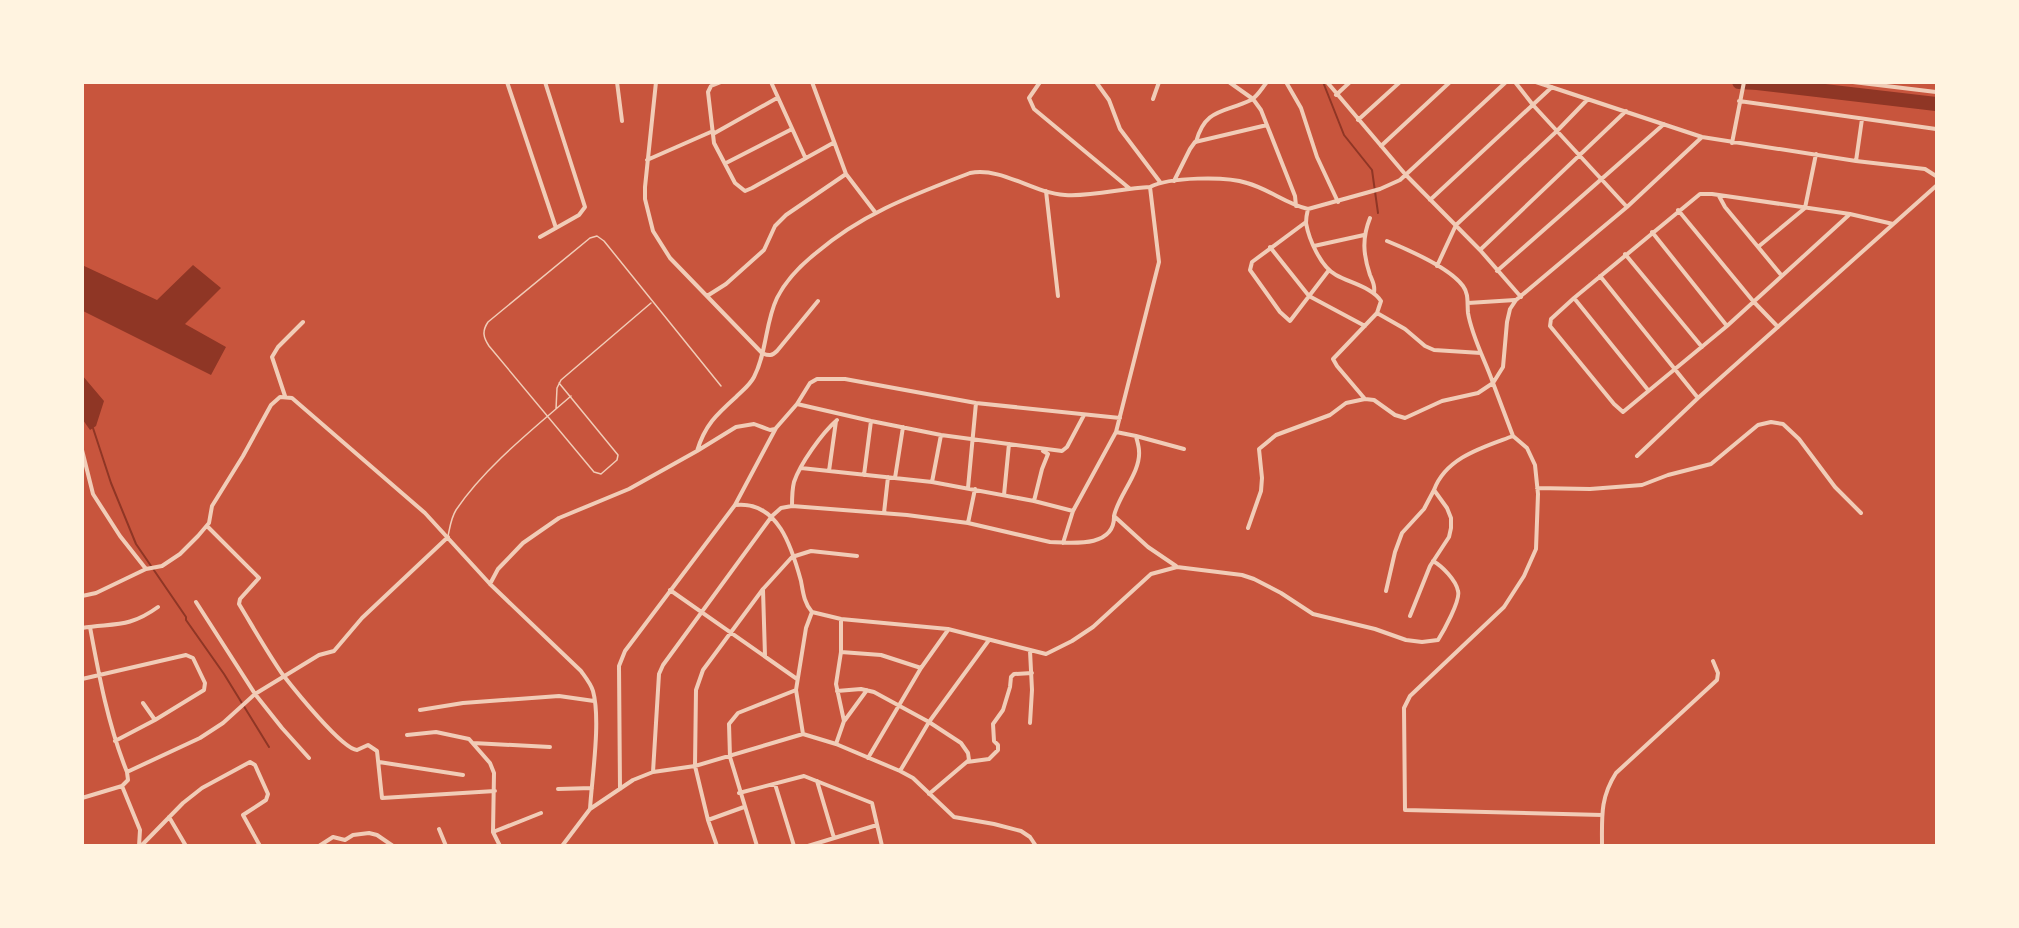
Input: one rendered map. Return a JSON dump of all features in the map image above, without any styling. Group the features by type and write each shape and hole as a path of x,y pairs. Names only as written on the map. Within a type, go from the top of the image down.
{"street":[{"path":"507,82 556,228"},
{"path":"540,237 579,214 585,207 545,82"},
{"path":"616,82 622,121"},
{"path":"656,82 645,199 653,231 670,258 768,356 773,355 818,301"},
{"path":"721,82 711,86 708,92 714,143 735,183 745,191 833,143"},
{"path":"771,82 805,157"},
{"path":"812,82 846,174 875,212"},
{"path":"1040,82 1029,98 1034,109 1130,188"},
{"path":"1096,82 1109,100 1120,129 1160,182"},
{"path":"1153,99 1159,82"},
{"path":"1229,82 1253,99 1261,110 1295,196 1296,206"},
{"path":"1173,182 1196,142 1200,129 1210,116 1253,99 1267,82"},
{"path":"1286,82 1301,108 1317,157 1338,202"},
{"path":"1327,82 1405,174 1480,250 1521,297"},
{"path":"1336,95 1350,82"},
{"path":"1358,120 1400,82"},
{"path":"1381,146 1450,82"},
{"path":"697,452 701,437 709,423 751,382 762,352 768,319 777,297 787,282 824,246 875,212 970,173 978,172 999,175 1046,191 1076,195 1150,187 1160,182 1214,178 1236,180 1308,209 1338,202 1394,183 1506,82"},
{"path":"1515,82 1533,105 1627,207"},
{"path":"1536,82 1702,137 1856,161 1925,168 1936,176"},
{"path":"1853,82 1936,91"},
{"path":"1889,87 1894,82"},
{"path":"1732,143 1744,84"},
{"path":"1430,200 1552,87"},
{"path":"647,161 713,132 777,98"},
{"path":"1437,266 1456,225 1588,99"},
{"path":"1739,101 1936,129"},
{"path":"1480,250 1626,111"},
{"path":"1856,161 1862,119"},
{"path":"1497,272 1664,124"},
{"path":"1196,142 1267,125"},
{"path":"726,163 792,129"},
{"path":"1248,528 1261,490 1259,449 1261,446 1276,435 1330,414 1346,403 1365,399 1374,400 1395,416 1405,418 1442,401 1478,393 1493,383 1503,367 1507,322 1510,309 1516,300 1627,207 1702,137"},
{"path":"1758,247 1805,208 1816,154"},
{"path":"707,296 726,284 764,250 775,226 786,215 846,174"},
{"path":"1636,456 1936,186"},
{"path":"1062,543 1073,511 1116,432 1159,262 1150,187"},
{"path":"1046,191 1058,296"},
{"path":"1850,214 1727,326 1625,411 1620,410 1550,326 1551,319 1574,298 1700,194 1850,214 1893,224"},
{"path":"1719,195 1725,207 1782,276"},
{"path":"1308,209 1306,222 1314,246 1329,270 1374,293 1381,304 1377,313 1333,359 1365,399"},
{"path":"1678,210 1753,301 1778,327"},
{"path":"1370,218 1364,235 1370,273 1375,285 1374,293"},
{"path":"1306,222 1270,247 1249,267 1280,312 1290,321 1329,270"},
{"path":"1652,232 1727,326"},
{"path":"1314,246 1364,235"},
{"path":"1387,241 1412,251 1451,275 1464,287 1470,319 1493,383 1513,436 1527,448 1535,465 1538,488 1536,549 1514,593 1504,607 1405,702 1405,810 1602,815"},
{"path":"1270,247 1309,296 1365,326"},
{"path":"1625,254 1702,347"},
{"path":"1600,276 1698,398"},
{"path":"1574,298 1648,390"},
{"path":"1468,303 1516,300"},
{"path":"1377,313 1405,329 1434,350 1482,353"},
{"path":"285,396 272,357 278,347 303,322"},
{"path":"620,789 619,666 625,651 735,505 776,428 813,381 822,378 845,379 975,403 1120,418"},
{"path":"82,596 105,589 148,569 162,566 180,554 207,526 212,506 271,405 276,399 285,396 292,398 425,513 490,584 581,671 590,683 596,721 590,809"},
{"path":"968,488 975,403"},
{"path":"797,404 941,435 1062,451 1065,450 1084,415"},
{"path":"829,471 837,413"},
{"path":"792,506 793,487 801,468 820,437 837,420"},
{"path":"864,475 872,421"},
{"path":"1538,488 1590,489 1642,485 1668,475 1707,466 1758,425 1771,422 1783,424 1799,439 1835,488 1861,513"},
{"path":"490,584 505,560 539,530 559,518 629,489 697,452 736,427 754,424 772,430 776,428"},
{"path":"895,478 903,427"},
{"path":"1116,432 1184,449"},
{"path":"932,482 941,435"},
{"path":"652,772 659,674 668,655 772,516 781,508 792,506 884,513 968,523 1050,542 1085,543 1099,539 1112,530 1116,508 1138,459 1136,436"},
{"path":"1386,591 1402,533 1424,509 1438,480 1448,468 1464,456 1513,436"},
{"path":"1004,495 1009,444"},
{"path":"82,450 93,494 120,536 148,569"},
{"path":"1034,501 1041,468 1048,454 1043,450"},
{"path":"801,468 932,482 1034,501 1073,511"},
{"path":"884,513 888,477"},
{"path":"968,523 975,489"},
{"path":"1410,616 1433,561 1449,537 1451,518 1434,490"},
{"path":"735,505 750,504 763,509 772,516 782,530 805,600 812,612 796,690 803,734"},
{"path":"1114,516 1148,547 1177,567"},
{"path":"207,526 259,578 240,598 238,604 284,675 318,717 347,746 357,750 368,745 377,751 382,798 495,791"},
{"path":"127,771 200,738 223,723 255,694 284,675 319,655 334,651 362,618 448,537"},
{"path":"717,846 695,766 698,680 763,589 792,557 811,551 857,556"},
{"path":"812,612 841,619 948,629 1046,654 1072,641 1116,608 1144,579 1160,571 1177,567 1242,575 1281,593 1313,614 1376,629 1406,640 1422,642 1438,640 1450,622 1459,595 1458,590 1440,565 1433,561"},
{"path":"763,589 765,656"},
{"path":"670,590 797,679"},
{"path":"196,602 255,694 309,758"},
{"path":"82,628 130,623 158,607"},
{"path":"841,619 842,652 837,676 837,691 844,721"},
{"path":"82,798 122,786 128,780 127,771 115,741 90,627"},
{"path":"868,758 921,668 948,629"},
{"path":"900,771 929,722 989,640"},
{"path":"1030,651 1032,673 1030,723"},
{"path":"842,652 881,655 921,668"},
{"path":"82,678 186,655 190,656 205,683 205,688 155,720 115,741"},
{"path":"1602,846 1604,795 1616,773 1717,680 1717,668 1713,662"},
{"path":"929,794 967,762 989,759 999,750 994,741 993,724 1003,710 1011,676 1032,673"},
{"path":"837,691 868,689 929,722 961,743 969,755 967,762"},
{"path":"836,744 844,721 868,689"},
{"path":"757,846 730,757 729,724 734,716 796,690"},
{"path":"420,710 463,703 559,696 594,701"},
{"path":"143,703 155,720"},
{"path":"407,735 436,732 465,737 490,763 494,772 494,832 500,846"},
{"path":"562,846 590,809 620,789 652,772 695,766 803,734 836,744 913,778 954,817 1021,831 1030,837 1036,846"},
{"path":"472,743 550,747"},
{"path":"140,846 202,788 248,762 252,762 268,794 266,800 243,815 261,846"},
{"path":"379,762 463,775"},
{"path":"740,793 798,777 809,777 872,803 882,846"},
{"path":"817,780 834,838"},
{"path":"775,784 794,846"},
{"path":"122,786 140,830 140,846"},
{"path":"558,789 592,788"},
{"path":"708,820 744,807"},
{"path":"494,832 541,813"},
{"path":"169,817 186,846"},
{"path":"808,846 877,824"},
{"path":"439,829 446,846"},
{"path":"319,846 333,837 345,840 353,835 369,833 377,835 393,846"}],"lane":[{"path":"559,383 617,454 617,460 601,474 596,474 489,346 484,339 483,332 488,322 593,236 604,241 721,386"},
{"path":"556,410 559,383 569,371 652,302"},
{"path":"448,537 451,519 456,510 493,466 571,396"}],"shaded area":[{"path":"82,265 157,300 193,265 221,288 185,324 226,347 211,375 83,311"},
{"path":"82,375 104,401 96,426 90,430 83,420"}],"waterway":[{"path":"1323,82 1344,135 1372,170 1378,213"},
{"path":"1739,82 1936,104"},
{"path":"93,428 111,483 136,544 224,674 269,747"}]}
